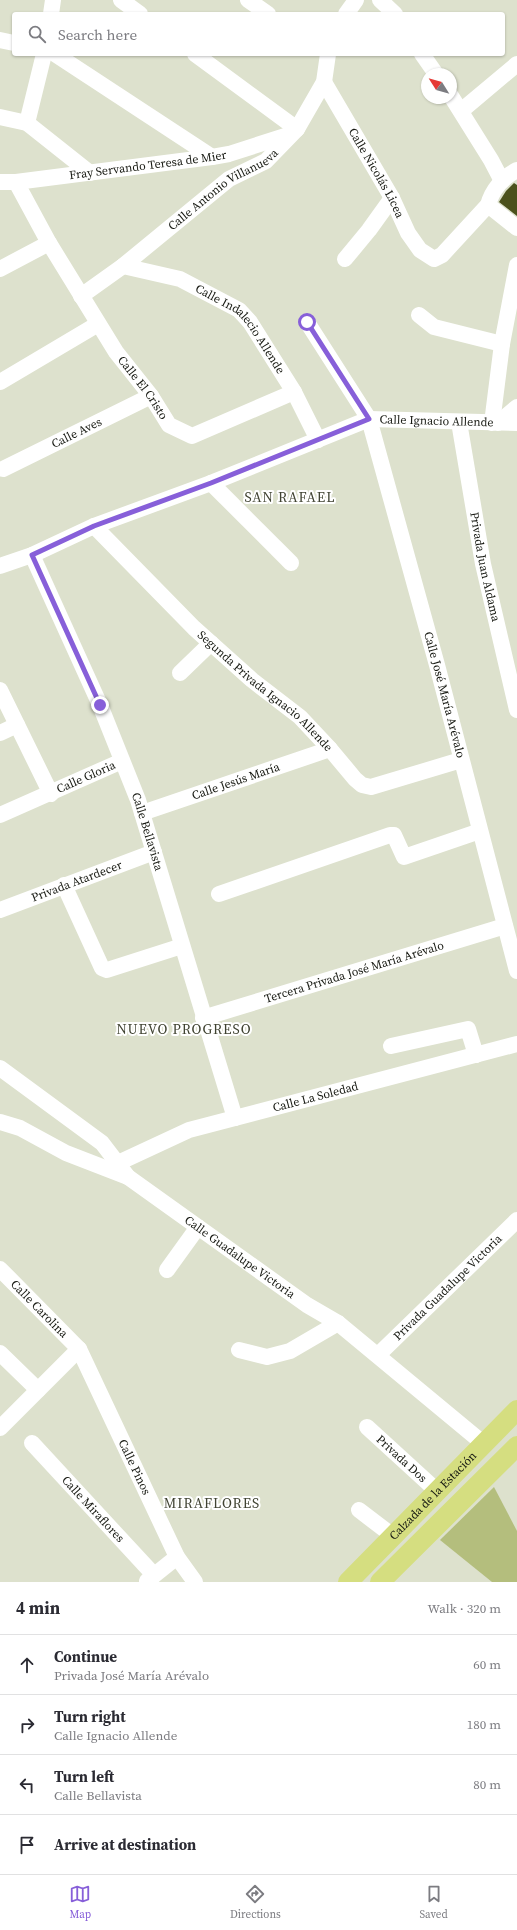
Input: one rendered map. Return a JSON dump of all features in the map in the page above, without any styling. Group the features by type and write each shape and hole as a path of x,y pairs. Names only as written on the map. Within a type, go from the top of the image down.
{"main road":[{"name":"Calzada de la Estación","path":"348,1582 517,1410"},
{"name":"Calzada de la Estación","path":"380,1582 517,1446"}],"street":[{"path":"51,12 53,0"},
{"path":"121,0 137,12"},
{"path":"347,12 356,0"},
{"path":"380,0 393,12"},
{"path":"0,40 12,43"},
{"path":"27,123 44,56"},
{"path":"58,56 212,157"},
{"path":"198,56 295,132"},
{"name":"Calle Antonio Villanueva","path":"81,296 123,266 229,179 266,161 295,132 324,82 328,56"},
{"path":"423,56 432,68"},
{"path":"461,111 517,64"},
{"name":"Calle Nicolás Licea","path":"324,82 392,198 412,239 420,250 434,260 442,255 488,205"},
{"path":"456,104 492,160 502,180"},
{"path":"0,117 27,123 90,173"},
{"name":"Fray Servando Teresa de Mier","path":"0,182 16,182 90,173 230,154 295,132"},
{"path":"229,179 230,154"},
{"path":"517,170 502,180 490,195 488,205 517,228"},
{"name":"Calle El Cristo","path":"16,182 49,243 98,324 116,352 151,396 169,425 192,436 294,392"},
{"path":"345,259 369,230 392,198"},
{"path":"0,269 49,243"},
{"path":"495,423 502,344 513,295 517,265"},
{"name":"Calle Indalecio Allende","path":"123,266 180,279 239,310 250,322 294,392 318,440"},
{"path":"419,315 434,327 502,344"},
{"name":"Calle José María Arévalo","path":"307,322 369,419 438,666 461,760 517,971"},
{"path":"0,382 98,324"},
{"name":"Calle Aves","path":"3,469 151,396"},
{"path":"495,423 517,407"},
{"name":"Calle Ignacio Allende","path":"0,566 32,555 94,526 211,483 369,419 517,423"},
{"name":"Privada Juan Aldama","path":"459,422 483,564 517,710"},
{"path":"211,483 291,563"},
{"name":"Segunda Privada Ignacio Allende","path":"94,526 211,643 252,680 300,717 362,785 371,787 461,760"},
{"name":"Calle Bellavista","path":"32,555 100,705 142,813 203,1018 235,1118"},
{"path":"180,673 211,643"},
{"path":"0,690 51,794"},
{"path":"0,733 17,725"},
{"name":"Calle Jesús María","path":"142,813 330,749"},
{"name":"Calle Gloria","path":"0,814 51,794 122,761"},
{"path":"219,894 390,835 394,835 397,839 404,857 480,831"},
{"name":"Privada Atardecer","path":"0,910 154,852"},
{"path":"64,885 102,968 107,970 182,946"},
{"name":"Tercera Privada José María Arévalo","path":"203,1018 505,926"},
{"path":"391,1046 468,1030 476,1055"},
{"name":"Calle La Soledad","path":"118,1163 189,1130 517,1044"},
{"name":"Calle Guadalupe Victoria","path":"0,1068 102,1143 128,1177 306,1305 338,1323 484,1444"},
{"path":"0,1122 20,1128 66,1154 128,1177"},
{"name":"Privada Guadalupe Victoria","path":"378,1355 517,1220"},
{"path":"167,1270 198,1227"},
{"name":"Calle Carolina","path":"0,1269 79,1349"},
{"path":"239,1350 267,1357 290,1351 338,1323"},
{"path":"0,1428 79,1349"},
{"name":"Calle Pinos","path":"79,1349 177,1557 195,1582"},
{"path":"0,1353 38,1390"},
{"name":"Privada Dos","path":"367,1427 437,1491"},
{"name":"Calle Miraflores","path":"32,1443 149,1578 177,1557"},
{"path":"359,1510 393,1536"}],"green space":[{"path":"494,1487 517,1531 517,1582 492,1582 440,1540"}],"building":[{"path":"514,183 517,185 517,216 499,202 506,191"}],"district":[{"name":"SAN RAFAEL","path":"290,497"},
{"name":"NUEVO PROGRESO","path":"184,1029"},
{"name":"MIRAFLORES","path":"212,1503"}],"route":[{"path":"100,705 32,555 94,526 211,483 369,419 307,322"}]}
